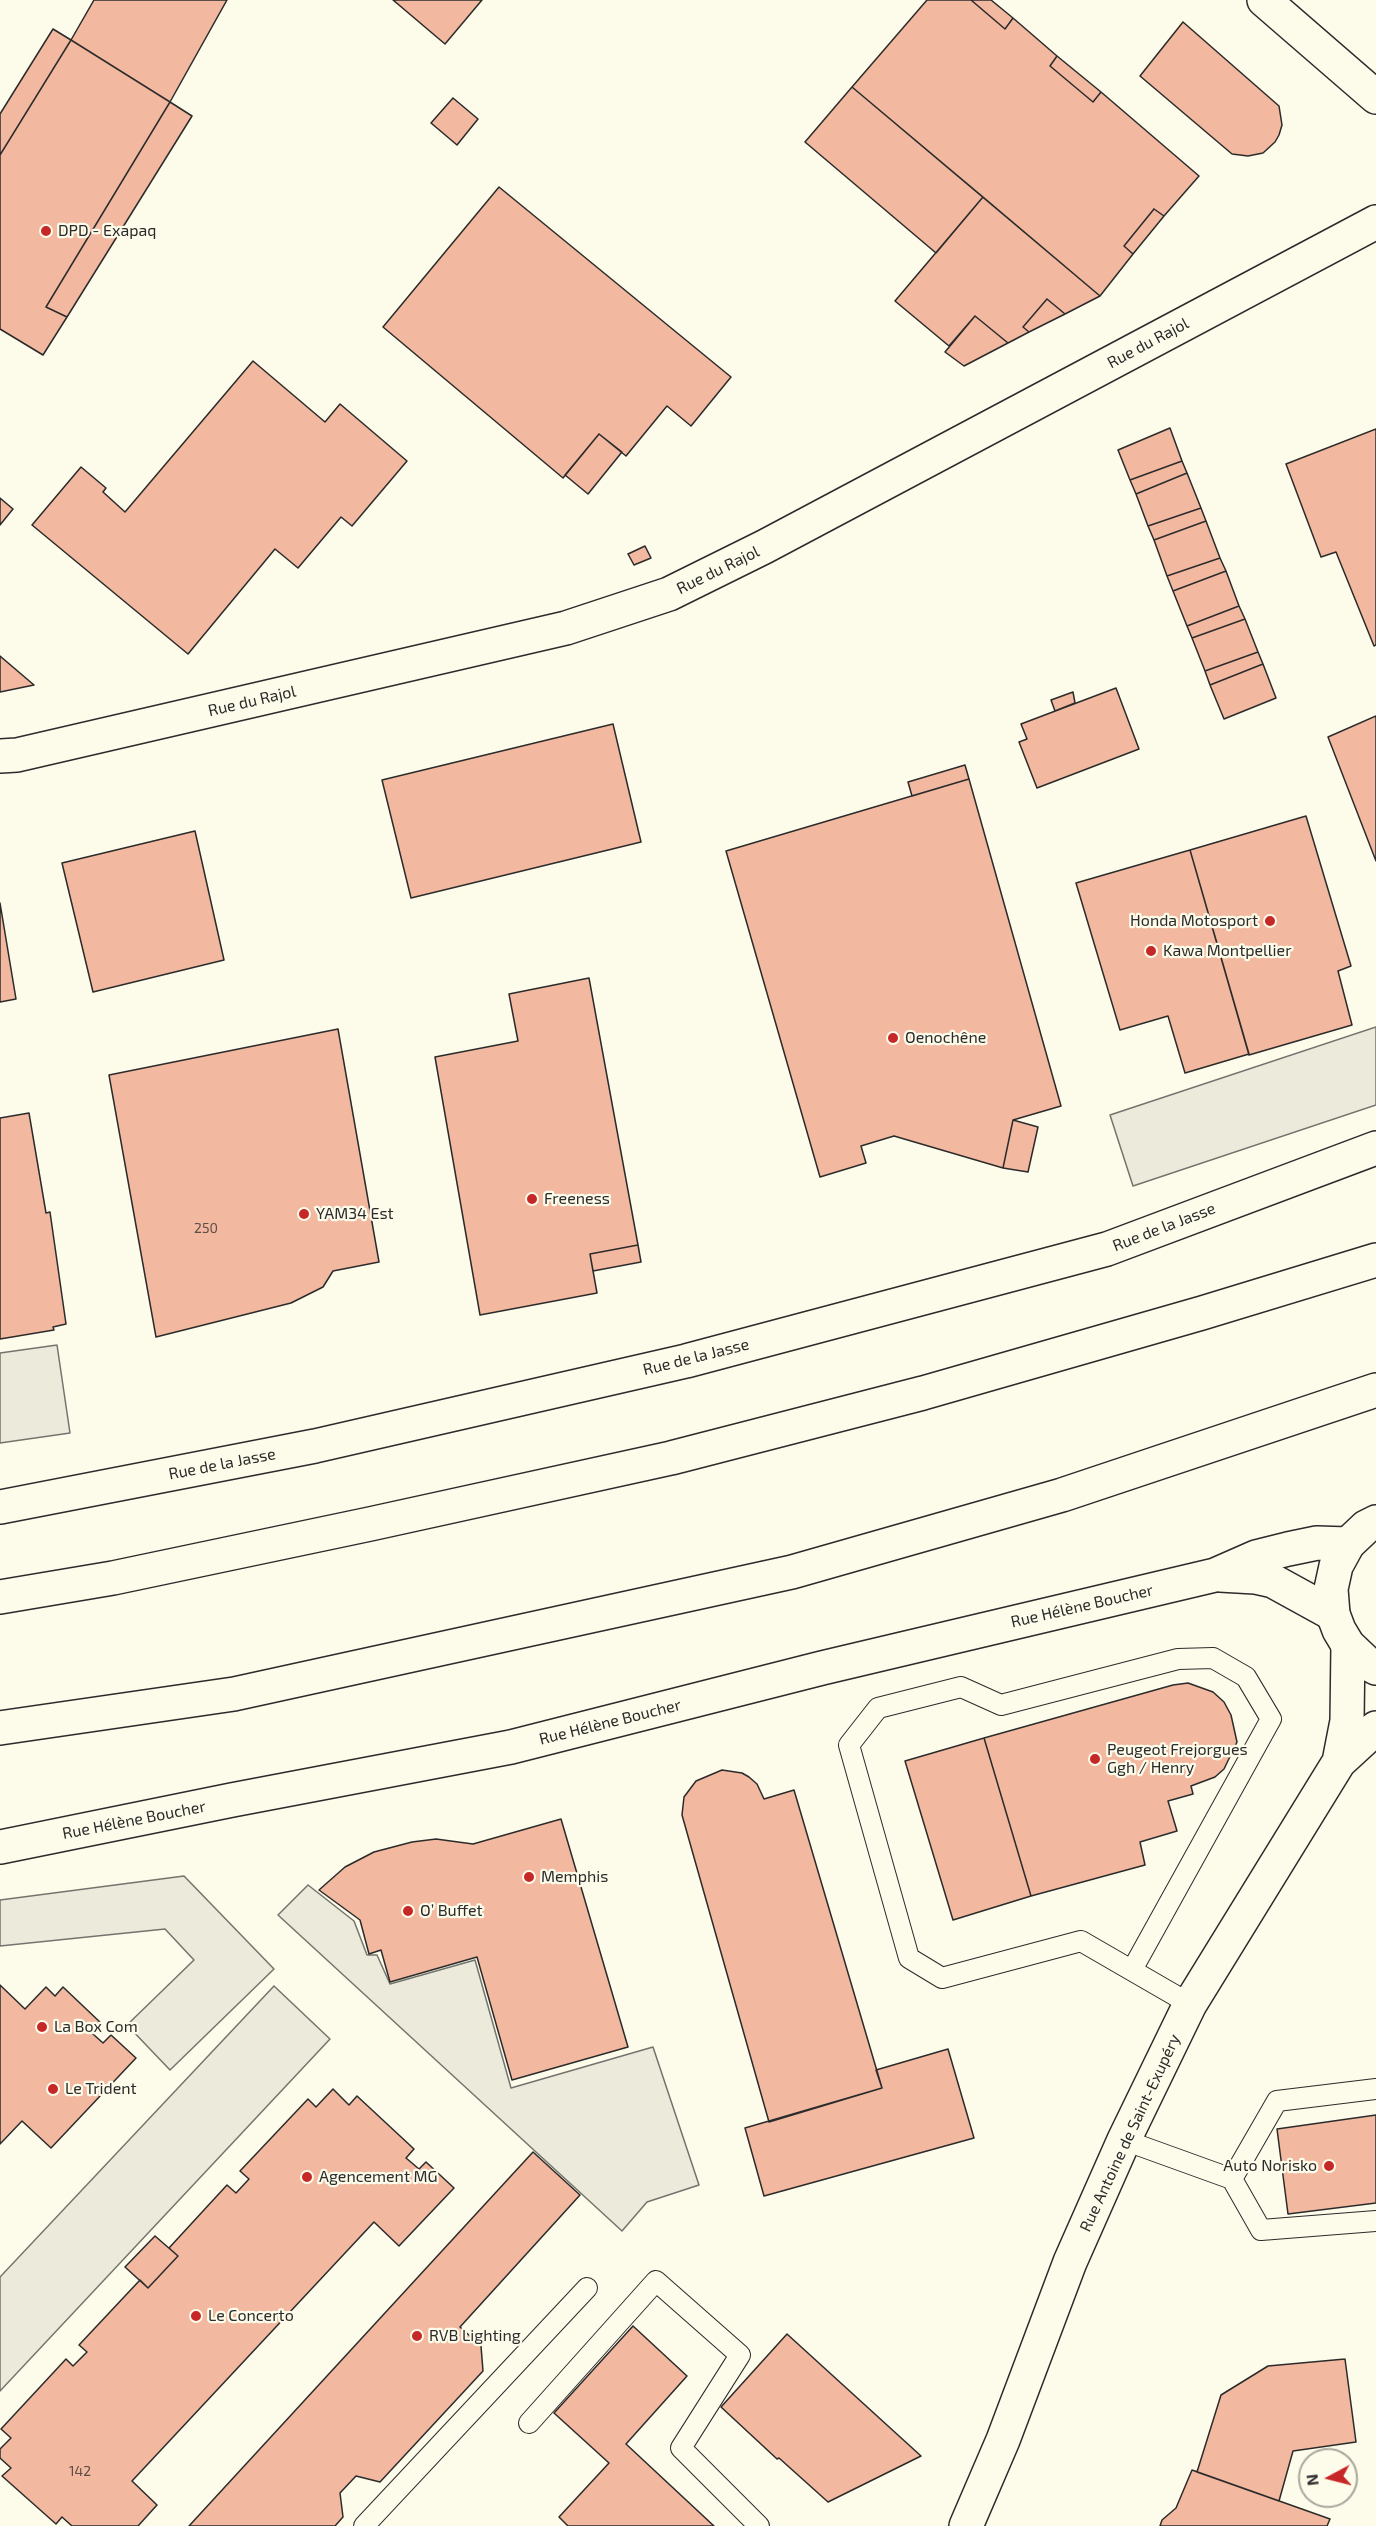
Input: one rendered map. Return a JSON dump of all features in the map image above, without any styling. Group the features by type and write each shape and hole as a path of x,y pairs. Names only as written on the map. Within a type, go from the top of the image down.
{"main road":[{"path":"1264,0 1376,97"},
{"name":"Rue du Rajol","path":"0,756 17,755 566,628 669,594 764,547 1376,222"},
{"name":"Rue de la Jasse","path":"0,1507 315,1446 686,1361 1107,1249 1376,1148"},
{"path":"0,1597 160,1568 671,1458 923,1393 1202,1313 1376,1260"},
{"path":"0,1728 234,1694 792,1572 1062,1495 1376,1390"},
{"path":"1376,1522 1366,1527 1348,1544 1336,1566 1331,1589 1333,1614 1339,1630 1348,1645 1367,1663 1376,1668"},
{"name":"Rue Hélène Boucher","path":"0,1847 232,1800 511,1748 833,1665 1215,1575 1256,1557 1288,1549 1317,1543 1348,1544"},
{"name":"Rue Hélène Boucher","path":"1215,1575 1254,1577 1274,1581 1333,1614"},
{"name":"Rue Antoine de Saint-Exupéry","path":"1339,1762 1347,1721 1348,1645"},
{"name":"Rue Antoine de Saint-Exupéry","path":"966,2526 1003,2440 1070,2262 1125,2140 1191,2004 1339,1762 1376,1728"}],"lane":[{"path":"1132,1970 1270,1719 1246,1677 1213,1658 1178,1659 1001,1706 961,1687 878,1708 849,1744 909,1958 942,1978 1081,1941 1191,2004"},
{"path":"1232,2180 1277,2101 1376,2089"},
{"path":"1125,2140 1232,2180 1261,2230 1376,2221"},
{"path":"529,2423 656,2281 740,2355 681,2448 759,2526"},
{"path":"364,2526 587,2288"}],"shaded area":[{"path":"1376,1027 1376,1105 1133,1186 1110,1115"},
{"path":"57,1345 70,1433 0,1443 0,1353"},
{"path":"184,1876 274,1969 170,2070 127,2025 194,1960 165,1929 0,1946 0,1900"},
{"path":"308,1885 354,1921 367,1955 377,1955 390,1984 475,1960 511,2088 653,2047 699,2185 647,2202 622,2231 278,1915"},
{"path":"274,1986 330,2039 0,2391 0,2277"}],"building":[{"path":"94,0 227,0 170,102 71,40"},
{"path":"393,0 482,0 445,44"},
{"path":"927,0 971,0 1005,29 1013,18 1057,56 1050,66 1093,102 1101,92 1199,176 1164,216 1154,209 1124,246 1133,254 1100,296 852,87"},
{"path":"971,0 991,0 1013,18 1005,29"},
{"path":"1183,22 1279,106 1282,125 1279,135 1263,153 1248,156 1232,154 1140,76"},
{"path":"53,29 71,40 0,155 0,114"},
{"name":"DPD - Exapaq","path":"71,40 170,102 46,307 67,317 43,355 0,329 0,155"},
{"path":"1057,56 1101,92 1093,102 1050,66"},
{"path":"852,87 983,197 936,253 805,142"},
{"path":"453,98 478,119 457,145 431,123"},
{"path":"170,102 192,116 67,317 46,307"},
{"path":"499,187 731,377 691,426 667,406 626,456 599,434 563,478 383,327"},
{"path":"983,197 1100,296 1065,314 1047,299 1023,327 1029,332 1008,343 975,316 949,346 895,301"},
{"path":"1154,209 1164,216 1133,254 1124,246"},
{"path":"1047,299 1065,314 1029,332 1023,327"},
{"path":"975,316 1008,343 964,366 945,352"},
{"path":"253,361 325,422 340,404 407,461 352,526 341,517 298,568 275,549 188,654 32,525 81,467 106,488 103,492 125,512"},
{"path":"1170,428 1182,461 1130,480 1118,450"},
{"path":"1376,429 1376,645 1374,646 1336,552 1321,557 1286,464"},
{"path":"599,434 622,452 588,494 565,475"},
{"path":"1182,461 1187,473 1136,494 1130,480"},
{"path":"1187,473 1201,508 1148,526 1136,494"},
{"path":"0,498 13,509 0,525"},
{"path":"1201,508 1206,521 1154,540 1148,526"},
{"path":"1206,521 1220,558 1167,576 1154,540"},
{"path":"645,546 651,558 634,565 628,554"},
{"path":"1220,558 1226,571 1173,591 1167,576"},
{"path":"1226,571 1239,606 1187,626 1173,591"},
{"path":"1239,606 1245,619 1192,638 1187,626"},
{"path":"1245,619 1258,652 1205,671 1192,638"},
{"path":"1258,652 1263,664 1210,685 1205,671"},
{"path":"0,656 34,685 0,692"},
{"path":"1263,664 1276,698 1224,719 1210,685"},
{"path":"1116,688 1139,749 1037,788 1019,742 1027,739 1021,724"},
{"path":"1073,692 1075,703 1055,711 1051,700"},
{"path":"1376,716 1376,861 1328,737"},
{"path":"613,724 641,842 411,898 382,780"},
{"path":"965,765 969,779 912,796 908,782"},
{"path":"969,779 1061,1106 1013,1120 1003,1168 894,1136 861,1146 866,1163 820,1177 726,851"},
{"path":"1306,816 1351,966 1338,971 1352,1025 1249,1055 1190,850"},
{"path":"195,831 224,960 93,992 62,863"},
{"path":"1190,850 1249,1054 1185,1073 1168,1016 1120,1030 1076,883"},
{"path":"0,903 16,999 0,1002"},
{"path":"589,978 638,1245 590,1254 597,1293 480,1315 435,1057 518,1041 509,994"},
{"path":"338,1029 379,1262 333,1271 323,1287 291,1303 156,1337 109,1075"},
{"path":"29,1113 46,1213 50,1212 66,1324 53,1327 54,1330 0,1339 0,1118"},
{"path":"1013,1120 1038,1127 1028,1172 1003,1168"},
{"path":"638,1245 641,1262 593,1271 590,1254"},
{"path":"1188,1683 1213,1692 1224,1702 1231,1715 1237,1742 1224,1769 1215,1777 1191,1786 1193,1794 1168,1801 1177,1831 1140,1842 1145,1865 1031,1896 984,1738 1173,1685"},
{"path":"984,1738 1031,1896 953,1920 905,1761"},
{"path":"722,1770 742,1773 749,1777 757,1784 764,1799 794,1790 882,2088 769,2122 682,1815 684,1797 696,1781"},
{"path":"561,1819 628,2047 512,2080 477,1957 390,1982 381,1950 369,1954 360,1920 319,1890 345,1867 374,1852 412,1842 436,1839 473,1844"},
{"name":"Le Trident","path":"0,1985 25,2009 46,1987 55,1996 63,1987 102,2024 93,2034 103,2043 111,2035 136,2058 51,2148 22,2121 0,2144"},
{"path":"948,2049 974,2138 764,2196 745,2128 882,2088 876,2070"},
{"name":"Le Concerto","path":"333,2089 349,2105 357,2096 414,2149 406,2158 419,2169 426,2162 454,2188 399,2246 374,2222 132,2481 157,2505 138,2526 72,2526 62,2517 56,2524 2,2476 11,2468 0,2458 0,2449 11,2438 1,2429 66,2359 73,2366 87,2352 79,2345 140,2280 148,2288 178,2256 169,2248 227,2185 236,2193 249,2179 240,2171 308,2099 316,2107"},
{"name":"Auto Norisko","path":"1376,2115 1376,2203 1288,2214 1277,2129"},
{"name":"RVB Lighting","path":"533,2152 580,2195 460,2327 481,2346 483,2371 380,2482 356,2476 340,2493 343,2517 335,2526 189,2526"},
{"path":"155,2236 178,2256 148,2288 125,2267"},
{"path":"633,2326 687,2376 626,2444 714,2526 568,2526 559,2517 609,2463 554,2413"},
{"path":"787,2334 921,2456 828,2502 779,2458 777,2459 721,2407"},
{"path":"1345,2359 1356,2442 1298,2448 1298,2450 1293,2451 1279,2501 1197,2472 1221,2395 1268,2366"},
{"path":"1192,2470 1330,2519 1327,2526 1160,2526 1162,2520 1176,2508"}],"place":[{"name":"DPD - Exapaq","path":"46,231"},
{"name":"Honda Motosport","path":"1270,921"},
{"name":"Kawa Montpellier","path":"1151,951"},
{"name":"Oenochêne","path":"893,1038"},
{"name":"Freeness","path":"532,1199"},
{"name":"YAM34 Est","path":"304,1214"},
{"name":"Peugeot Frejorgues Ggh / Henry","path":"1095,1759"},
{"name":"Memphis","path":"529,1877"},
{"name":"O’ Buffet","path":"408,1911"},
{"name":"La Box Com","path":"42,2027"},
{"name":"Le Trident","path":"53,2089"},
{"name":"Auto Norisko","path":"1329,2166"},
{"name":"Agencement MG","path":"307,2177"},
{"name":"Le Concerto","path":"196,2316"},
{"name":"RVB Lighting","path":"417,2336"}]}
